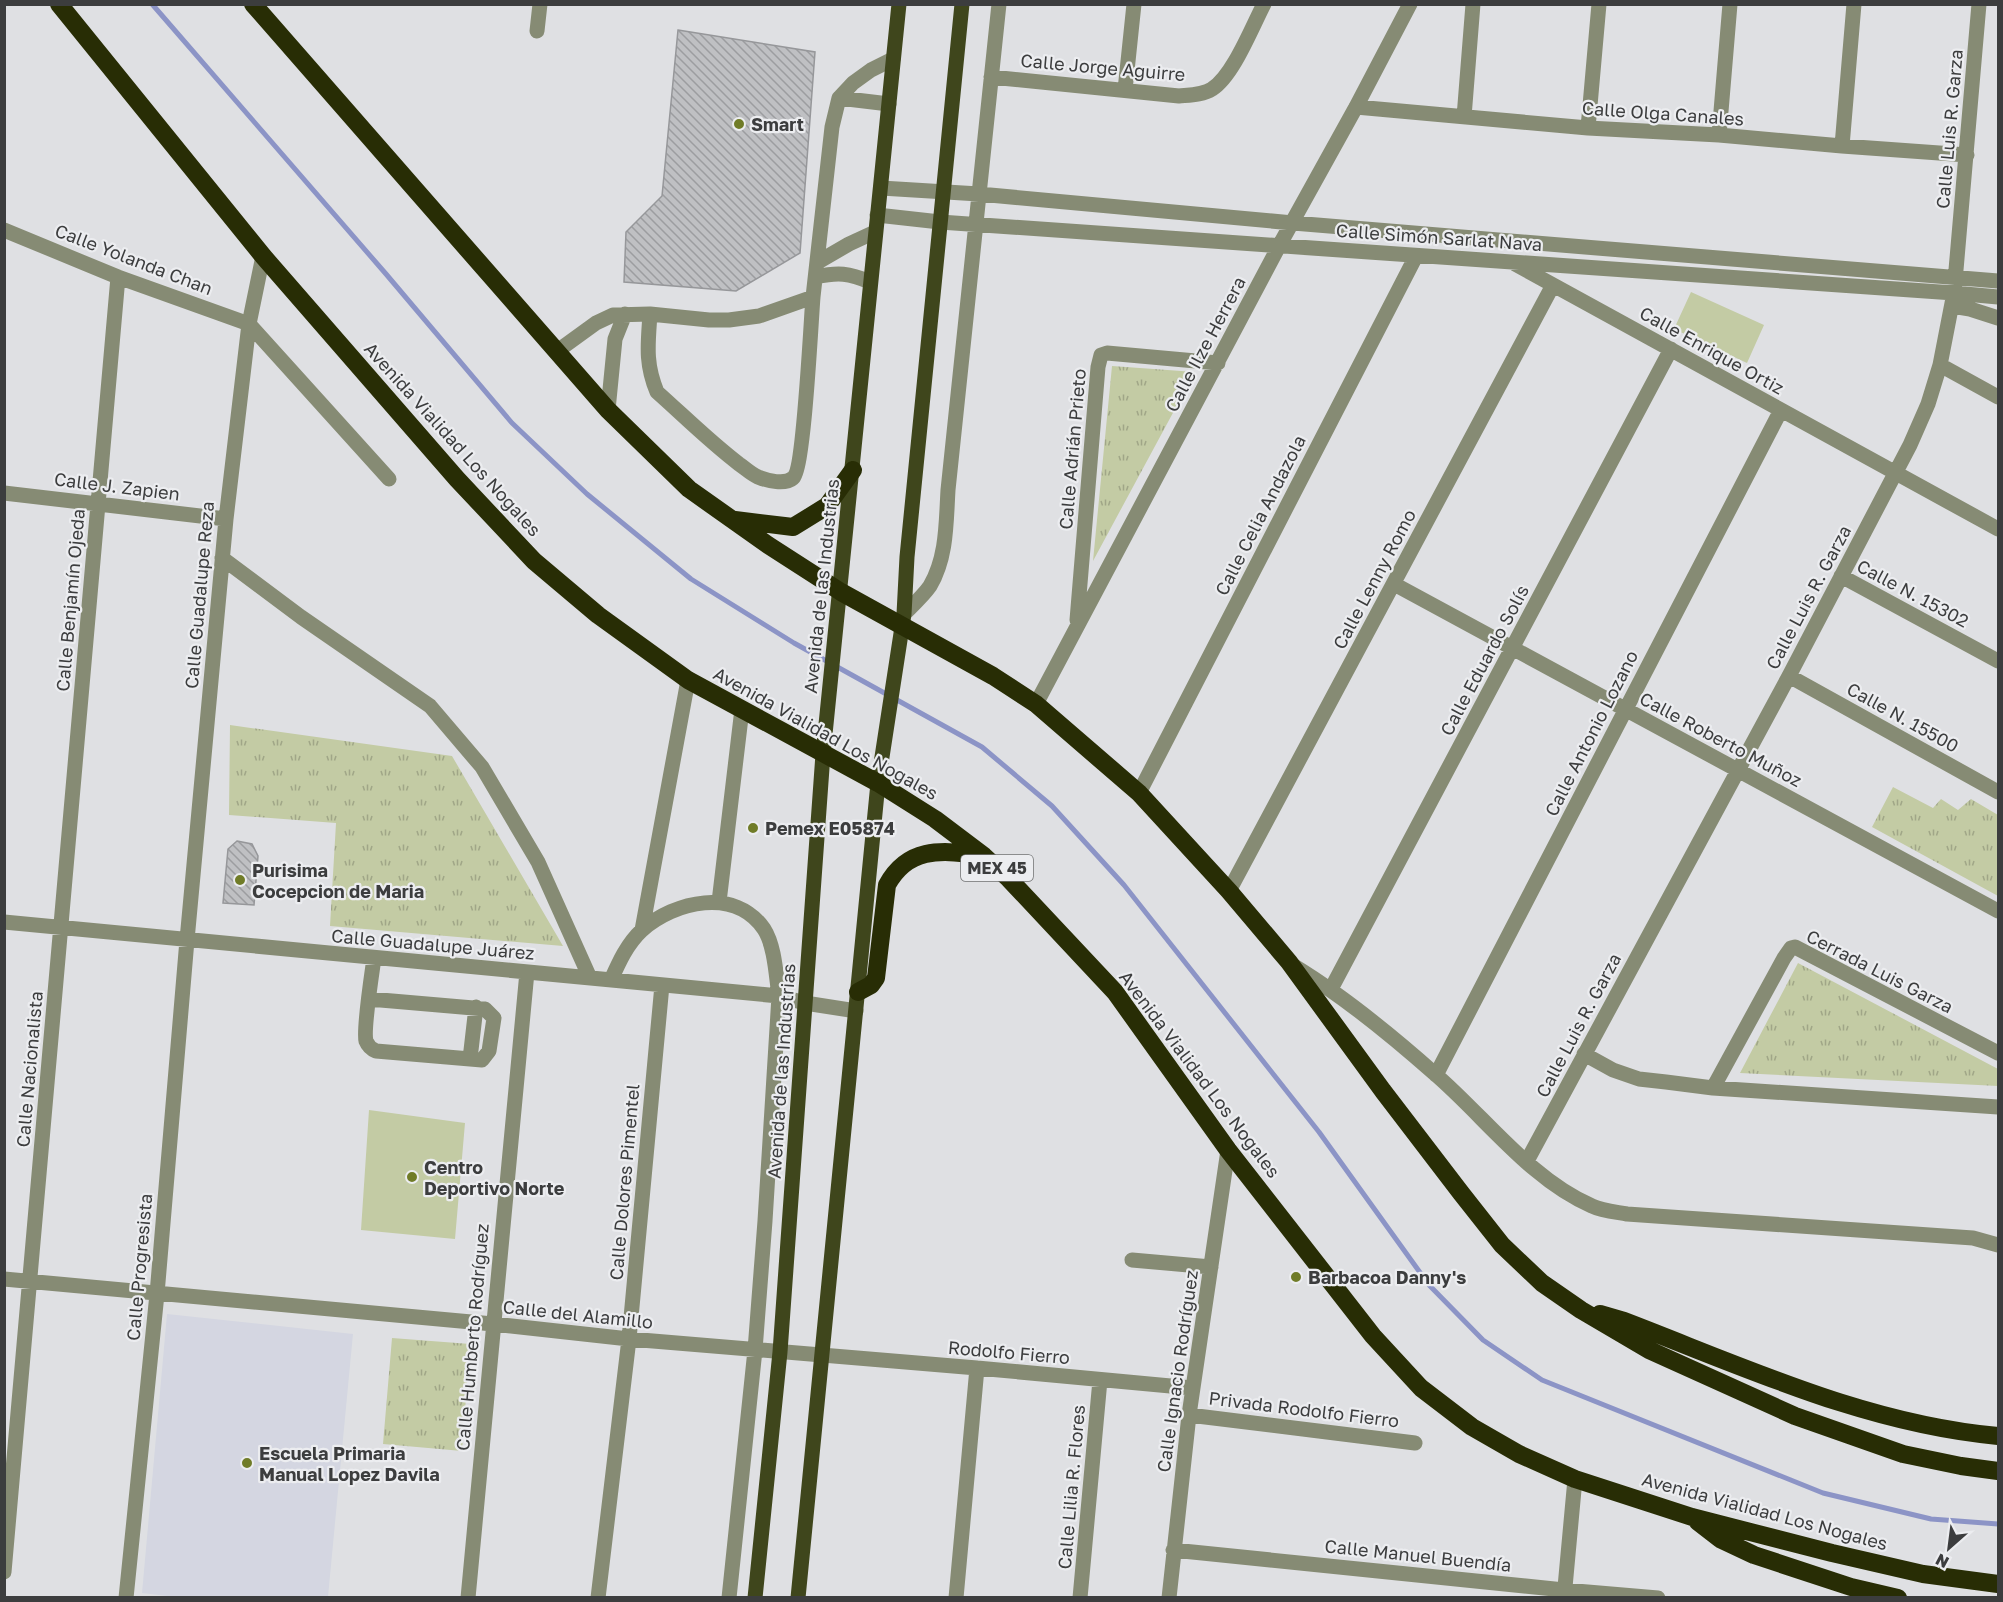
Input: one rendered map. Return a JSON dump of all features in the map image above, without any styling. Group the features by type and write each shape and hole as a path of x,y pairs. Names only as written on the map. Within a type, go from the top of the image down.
{"highway":[{"path":"44,4 128,90"},
{"name":"Avenida Vialidad Los Nogales","path":"59,4 263,256 457,479 534,561 598,615 688,680 878,783 935,819 984,856 1009,879 1115,992 1228,1149 1373,1336 1421,1388 1472,1427 1519,1454 1575,1479 1692,1518 1923,1574 1998,1584"},
{"path":"253,4 608,410 689,489 768,545 841,592 903,620 1036,704 1139,793 1229,891 1289,962 1383,1091 1502,1245 1542,1283 1581,1310 1649,1350 1795,1416 1903,1454 1998,1471"},
{"path":"731,519 793,527 827,506 853,470"},
{"path":"857,1001 876,978 887,885 893,874 906,861 922,854 943,851 984,856"},
{"path":"1581,1310 1624,1321 1790,1385 1879,1416 1959,1433 1998,1436"},
{"path":"1692,1518 1720,1539 1754,1555 1851,1587 1898,1598"}],"main road":[{"name":"Avenida de las Industrias","path":"755,1598 780,1352 823,754 899,4"},
{"path":"798,1598 878,783 903,620 942,191 962,4"}],"street":[{"path":"537,31 540,4"},
{"path":"903,620 929,588 944,547 999,4"},
{"path":"1125,90 1134,4"},
{"name":"Calle Jorge Aguirre","path":"991,77 1179,96 1211,90 1226,76 1264,4"},
{"name":"Calle Ilze Herrera","path":"1036,704 1410,4"},
{"path":"1464,117 1473,4"},
{"path":"1588,128 1599,4"},
{"path":"1719,135 1730,4"},
{"path":"1842,147 1854,4"},
{"name":"Calle Luis R. Garza","path":"1527,1161 1789,676 1910,445 1928,404 1940,365 1954,292 1979,4"},
{"path":"650,314 647,354 651,378 657,392 727,455 756,477 776,482 792,479 797,473 801,448 813,297 832,127 839,98 853,82 893,59"},
{"path":"839,98 889,104"},
{"name":"Calle Olga Canales","path":"1356,107 1588,128 1719,135 1842,147 1967,155"},
{"name":"Calle Simón Sarlat Nava","path":"881,188 979,194 1293,223 1998,297"},
{"name":"Calle Simón Sarlat Nava","path":"877,215 940,222 1954,292 1998,281"},
{"name":"Calle Yolanda Chan","path":"4,230 118,277 249,324"},
{"path":"817,269 855,241 875,232"},
{"name":"Calle Guadalupe Reza","path":"187,940 226,519 249,324 263,256"},
{"name":"Calle Celia Andazola","path":"1139,793 1416,256"},
{"name":"Calle Enrique Ortiz","path":"1510,261 1998,529"},
{"path":"817,269 851,274 870,282"},
{"name":"Calle Benjamín Ojeda","path":"61,928 118,277"},
{"name":"Calle Lenny Romo","path":"1229,891 1553,285"},
{"path":"1954,292 1970,309 1998,318"},
{"path":"556,352 608,316 650,314 710,320 747,318 813,297"},
{"path":"608,410 615,339 625,314"},
{"path":"249,324 389,479"},
{"name":"Calle Eduardo Solís","path":"1331,989 1671,349"},
{"name":"Calle Adrián Prieto","path":"1076,627 1098,367 1101,355 1107,353 1218,363"},
{"path":"1940,365 1998,397"},
{"name":"Calle Antonio Lozano","path":"1436,1075 1781,410"},
{"name":"Calle J. Zapien","path":"4,493 226,519"},
{"path":"222,558 301,617 430,706 482,766 538,862 590,978"},
{"name":"Calle N. 15302","path":"1841,576 1998,661"},
{"name":"Calle Roberto Muñoz","path":"1394,584 1998,911"},
{"name":"Calle N. 15500","path":"1789,676 1998,792"},
{"path":"642,930 688,680"},
{"path":"611,980 624,951 642,930 662,916 687,905 719,902 742,709"},
{"name":"Avenida de las Industrias","path":"719,902 744,911 758,921 766,932 774,959 779,996 755,1350 729,1598"},
{"name":"Calle Guadalupe Juárez","path":"4,922 779,996 805,1003 857,1001"},
{"name":"Calle Nacionalista","path":"4,1572 61,928"},
{"name":"Calle Progresista","path":"126,1598 158,1294 187,940"},
{"name":"Cerrada Luis Garza","path":"1713,1088 1791,948 1795,948 1998,1053"},
{"path":"369,999 476,1006 470,1059 372,1049 365,1038 369,999 374,958"},
{"path":"1289,962 1331,989 1436,1075 1527,1161 1562,1190 1593,1207 1627,1214 1973,1238 1998,1245"},
{"name":"Calle Humberto Rodríguez","path":"468,1598 527,972"},
{"name":"Calle Dolores Pimentel","path":"598,1598 629,1339 662,985"},
{"path":"1584,1054 1612,1070 1639,1079 1713,1088 1998,1107"},
{"name":"Calle Ignacio Rodríguez","path":"1169,1598 1192,1388 1228,1149"},
{"path":"1131,1260 1211,1267"},
{"name":"Calle del Alamillo","path":"4,1279 780,1352"},
{"path":"780,1352 822,1355"},
{"name":"Rodolfo Fierro","path":"822,1355 1192,1388"},
{"path":"956,1598 977,1368"},
{"name":"Calle Lilia R. Flores","path":"1080,1598 1100,1380"},
{"name":"Privada Rodolfo Fierro","path":"1189,1414 1415,1443"},
{"path":"1564,1594 1575,1479"},
{"name":"Calle Manuel Buendía","path":"1173,1550 1564,1594 1658,1598"}],"shaded area":[{"name":"Escuela Primaria Manual Lopez Davila","path":"167,1314 353,1334 328,1597 184,1598 142,1593"}],"green space":[{"path":"1691,292 1764,325 1747,363 1674,329"},
{"path":"1112,366 1195,372 1093,561"},
{"path":"230,725 452,756 563,946 330,926 336,823 229,815"},
{"path":"1893,787 1933,808 1941,799 1958,810 1971,799 1998,815 1998,896 1872,827"},
{"path":"1798,963 1998,1069 1998,1086 1740,1073"},
{"name":"Centro Deportivo Norte","path":"369,1110 465,1123 455,1239 361,1230"},
{"path":"392,1338 470,1344 462,1451 383,1444"}],"building":[{"name":"Smart","path":"678,30 815,52 800,253 736,291 624,282 626,232 662,196"},
{"name":"Purisima Cocepcion de Maria","path":"237,841 252,844 258,856 254,905 223,903 228,849"}],"waterway":[{"path":"152,4 512,423 587,494 691,579 794,643 982,747 1052,806 1124,885 1319,1132 1429,1285 1483,1340 1542,1380 1823,1493 1931,1519 1998,1524"}],"place":[{"name":"Smart","path":"739,124"},
{"name":"Pemex E05874","path":"753,828"},
{"name":"Purisima Cocepcion de Maria","path":"240,880"},
{"name":"Centro Deportivo Norte","path":"412,1177"},
{"name":"Barbacoa Danny's","path":"1296,1277"},
{"name":"Escuela Primaria Manual Lopez Davila","path":"247,1463"}]}
